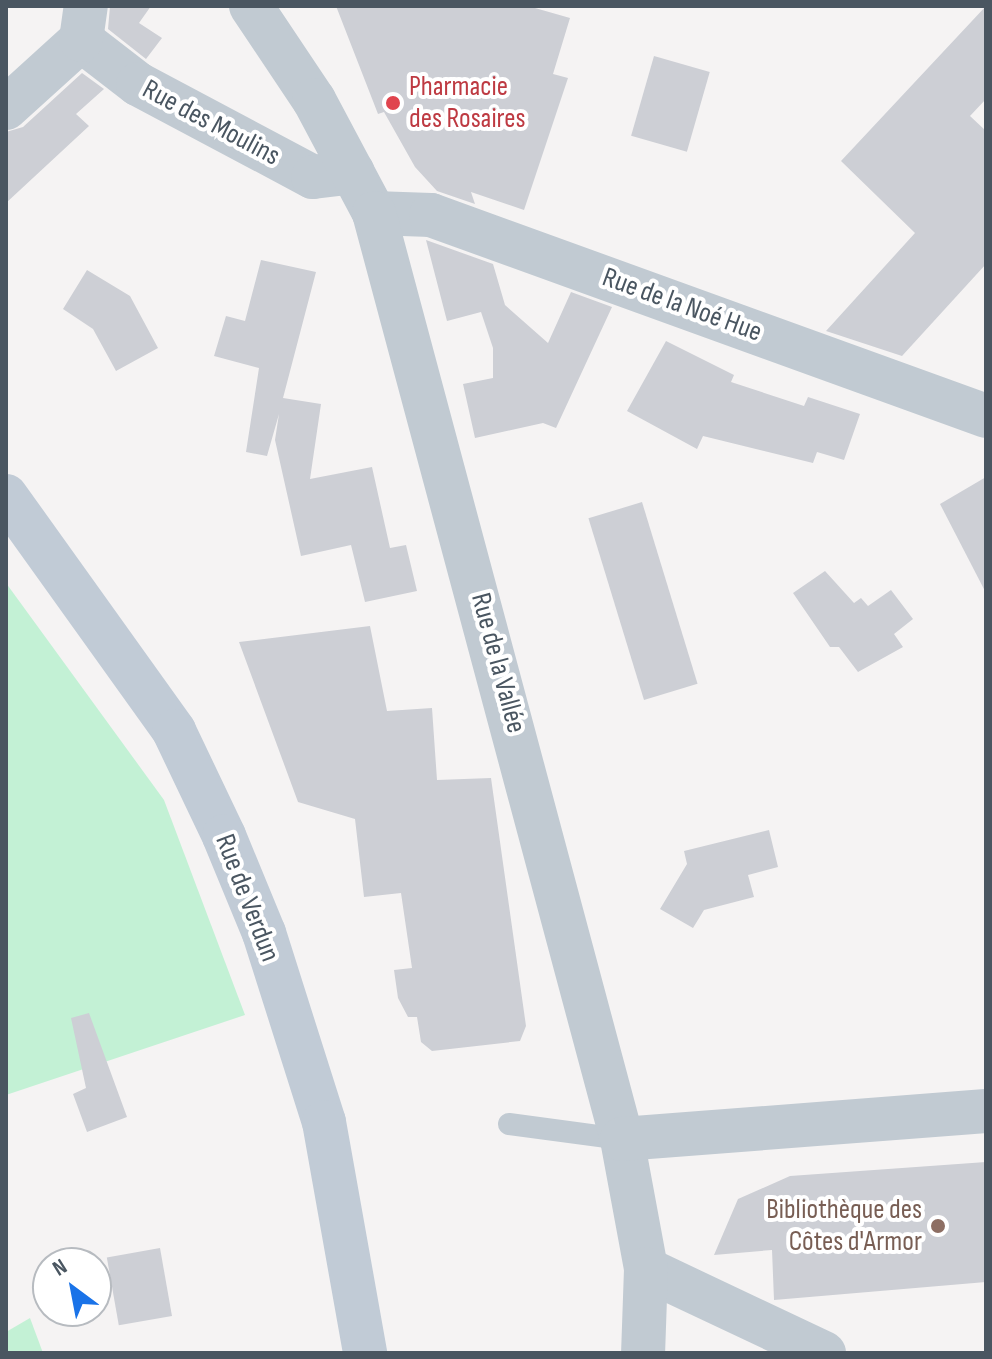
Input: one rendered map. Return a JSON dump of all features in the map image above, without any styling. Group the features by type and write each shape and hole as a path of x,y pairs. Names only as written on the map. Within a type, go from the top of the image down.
{"main road":[{"name":"Rue de Verdun","path":"6,496 174,731 224,836 264,933 324,1122 365,1353"}],"street":[{"name":"Rue de la Vallée","path":"251,6 353,172 374,213 622,1139 646,1269 643,1353"},
{"name":"Rue des Moulins","path":"6,108 83,23 138,84 313,177 353,172"},
{"name":"Rue de la Noé Hue","path":"374,213 431,215 986,416"},
{"path":"622,1139 986,1111"},
{"path":"646,1269 824,1353"}],"lane":[{"path":"509,1124 622,1139"}],"green space":[{"path":"6,583 164,800 245,1015 6,1095"},
{"path":"30,1318 43,1353 6,1353 6,1332"}],"building":[{"path":"110,6 151,6 139,23 162,38 146,59 108,29"},
{"path":"336,6 528,6 570,18 553,74 568,78 524,210 471,192 475,204 437,191 415,167 384,112 378,114"},
{"path":"986,6 986,99 970,116 986,131 986,264 902,356 826,331 915,233 841,161"},
{"path":"654,56 710,72 687,152 631,136"},
{"path":"82,73 104,89 76,114 89,126 6,203 6,132 23,127"},
{"path":"426,240 493,264 505,305 548,343 571,292 612,307 556,428 543,423 475,438 463,384 493,378 493,348 481,312 447,321"},
{"path":"261,260 316,272 283,398 321,404 310,479 372,467 390,548 406,545 417,591 365,602 351,545 301,556 275,440 279,414 267,456 246,452 259,368 214,356 226,316 245,321"},
{"path":"87,270 130,296 158,348 116,371 93,329 63,309"},
{"path":"666,341 734,375 731,382 804,406 808,397 860,414 844,460 817,452 813,463 703,436 697,449 627,411"},
{"path":"986,477 986,593 940,504"},
{"path":"642,502 698,684 644,700 588,518"},
{"path":"825,571 854,603 861,598 868,606 891,590 913,619 894,634 903,647 858,672 839,647 830,647 793,593"},
{"path":"370,626 387,711 432,708 437,780 491,778 526,1026 520,1041 432,1051 421,1042 417,1017 408,1017 398,998 394,970 412,968 401,893 364,897 355,819 298,802 239,642"},
{"path":"769,830 778,867 748,875 754,897 704,910 693,928 660,909 687,864 684,851"},
{"path":"89,1013 127,1117 87,1132 73,1094 86,1088 71,1018"},
{"path":"986,1162 986,1282 774,1300 772,1250 714,1255 738,1199 790,1176"},
{"path":"160,1248 172,1316 119,1325 112,1287 112,1256"}],"place":[{"name":"Pharmacie des Rosaires","path":"393,103"},
{"name":"Bibliothèque des Côtes d'Armor","path":"938,1226"}]}
